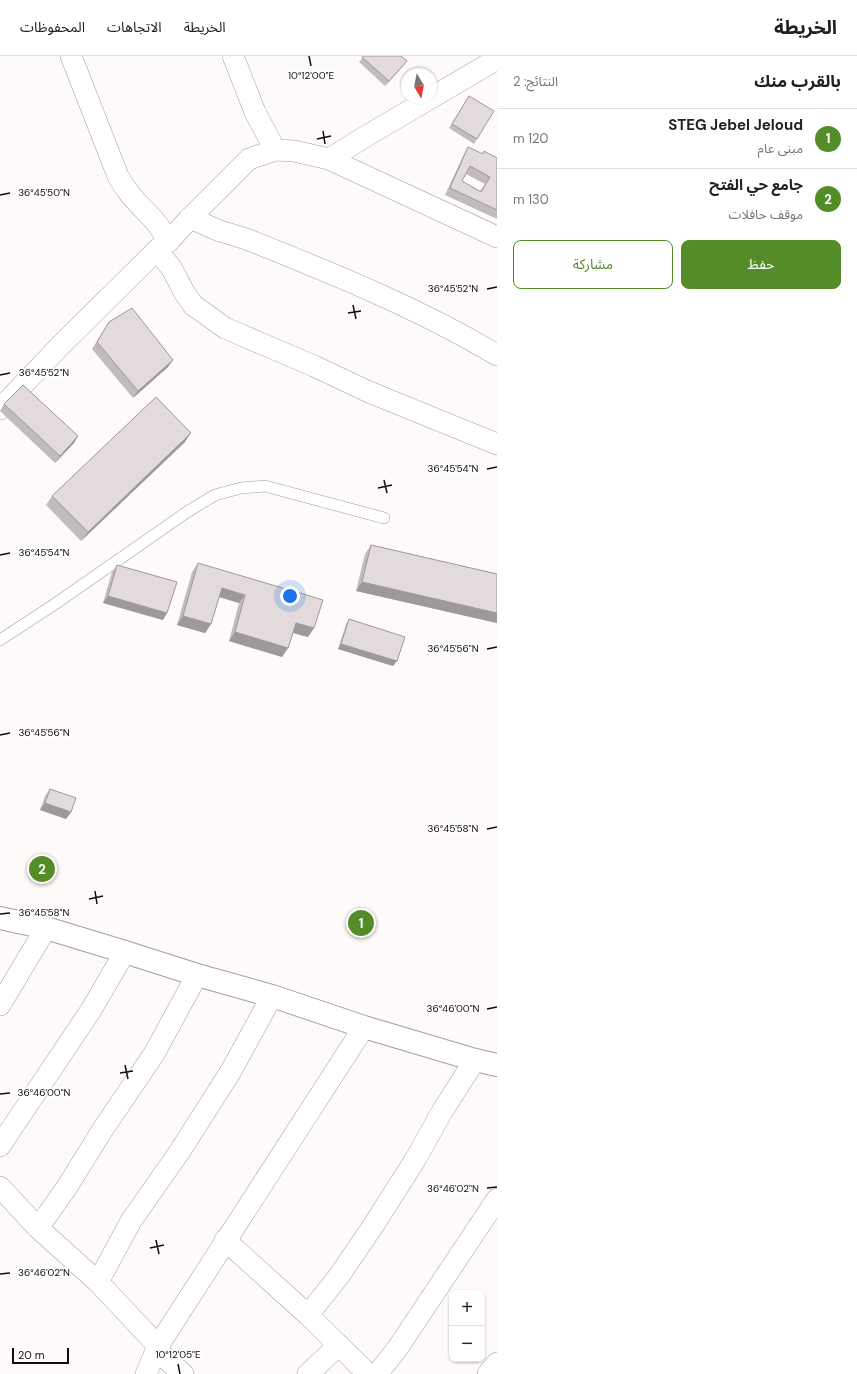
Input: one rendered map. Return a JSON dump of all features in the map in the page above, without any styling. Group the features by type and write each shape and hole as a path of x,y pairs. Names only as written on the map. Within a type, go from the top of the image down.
{"main road":[{"path":"0,918 46,928 197,975 272,996 364,1026 497,1065"}],"street":[{"path":"71,56 118,176 124,187 144,211 154,220 172,269 184,292 193,305 226,328 314,366 369,392 497,444"},
{"path":"233,56 255,112 275,150"},
{"path":"329,159 492,60"},
{"path":"0,409 60,346 249,160 275,150 294,151 329,159 497,236"},
{"path":"190,218 248,240 410,308 467,336 497,355"},
{"path":"0,1005 46,928"},
{"path":"0,1146 91,1010 125,952"},
{"path":"38,1228 154,1054 197,975"},
{"path":"98,1282 131,1222 180,1151 231,1071 272,996"},
{"path":"146,1374 157,1348 225,1240 364,1026"},
{"path":"308,1315 339,1276 373,1226 415,1160 443,1110 476,1060"},
{"path":"0,1187 38,1228 98,1282 157,1348 183,1374"},
{"path":"377,1374 397,1350 497,1199"},
{"path":"225,1240 308,1315 368,1374"},
{"path":"308,1374 339,1345"},
{"path":"488,1374 497,1363"}],"lane":[{"path":"0,640 55,604 186,512 215,495 241,488 265,486 384,518"}],"building":[{"path":"401,56 407,61 389,81 362,57"},
{"path":"469,96 494,111 477,139 452,124"},
{"path":"468,147 483,154 484,151 497,158 497,210 450,188","holes":["470,166 490,177 481,192 462,181"]},
{"path":"132,308 173,360 138,391 97,342 109,322"},
{"path":"23,385 78,436 60,456 4,404"},
{"path":"156,397 191,433 88,532 52,496"},
{"path":"371,545 497,574 497,613 362,582"},
{"path":"198,563 286,589 284,593 296,596 297,592 323,600 314,628 296,623 288,648 235,632 245,595 222,588 211,624 183,616"},
{"path":"117,565 177,582 167,613 108,596"},
{"path":"349,619 405,637 397,661 341,644"},
{"path":"50,789 76,798 71,812 45,803"}],"place":[{"name":"جامع حي الفتح","path":"42,869"},
{"name":"STEG Jebel Jeloud","path":"361,923"}]}
